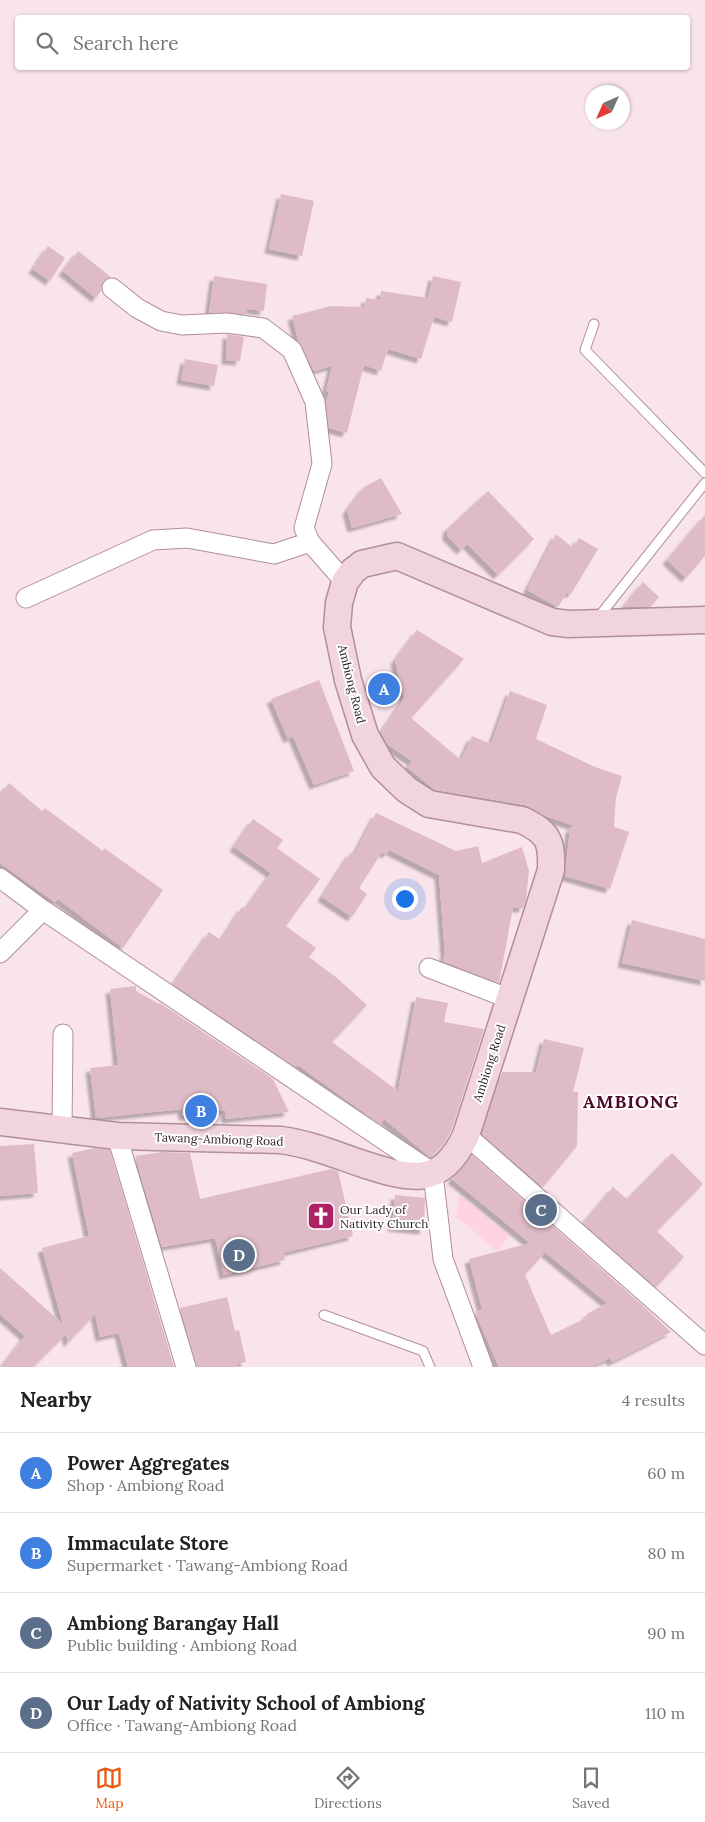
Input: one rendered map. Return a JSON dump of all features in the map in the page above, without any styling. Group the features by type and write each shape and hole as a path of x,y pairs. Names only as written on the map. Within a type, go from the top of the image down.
{"main road":[{"name":"Ambiong Road","path":"433,1173 446,1164 458,1151 466,1135 551,870 552,851 548,838 536,827 522,820 429,804 406,790 383,767 365,735 348,680 337,627 339,602 345,582 352,571 362,564 397,556 552,622 594,624 705,620"},
{"name":"Tawang-Ambiong Road","path":"0,1122 117,1136 281,1140 302,1143 402,1176 433,1173"}],"street":[{"path":"112,288 137,308 162,321 182,324 227,323 263,328 292,350 315,402 322,464 304,528 310,542 345,582"},
{"path":"26,598 153,540 187,538 274,554 310,542"},
{"path":"0,878 43,910 433,1173 443,1259 483,1367"},
{"path":"0,953 43,910"},
{"path":"429,968 510,999"},
{"path":"62,1130 63,1034"},
{"path":"466,1135 705,1345"},
{"path":"117,1136 186,1367"}],"lane":[{"path":"594,324 585,350 705,473"},
{"path":"594,624 705,483"},
{"path":"324,1315 423,1351 430,1367"}],"shaded area":[{"path":"459,1195 509,1236 497,1251 456,1216"}],"building":[{"path":"281,194 314,201 302,256 269,249"},
{"path":"48,246 65,258 50,281 33,269"},
{"path":"78,251 111,277 103,281 101,291 96,298 63,271"},
{"path":"214,276 267,284 264,311 247,309 246,314 209,313"},
{"path":"433,276 461,282 452,322 434,317 421,359 388,349 381,371 364,365 347,433 329,428 326,402 329,392 326,391 332,366 314,371 298,340 292,316 331,306 364,307 366,298 380,300 381,291 428,298"},
{"path":"227,334 244,337 240,361 226,360"},
{"path":"185,359 218,365 214,386 181,380"},
{"path":"381,478 402,514 352,528 347,510 364,487"},
{"path":"488,491 534,539 498,575 467,544 461,550 447,536 447,529"},
{"path":"705,515 705,556 686,578 667,560"},
{"path":"556,534 573,548 579,538 598,549 571,594 567,592 558,607 527,590"},
{"path":"643,582 659,597 650,607 623,607"},
{"path":"417,630 464,659 411,718 461,760 472,736 491,744 510,691 547,705 536,739 595,767 622,776 616,798 614,827 629,832 610,889 565,876 570,828 575,826 545,816 525,805 435,790 407,767 412,761 387,744 381,732 404,698 395,660"},
{"path":"319,680 354,771 314,785 293,736 288,739 271,699"},
{"path":"9,783 42,811 45,808 103,851 104,848 163,890 123,948 58,899 55,902 0,863 0,794"},
{"path":"376,813 456,851 478,846 482,863 522,847 529,871 526,899 523,908 513,908 499,983 443,961 445,954 439,875 389,850 387,854 382,852 359,888 367,894 352,917 322,897 350,853 354,855"},
{"path":"253,819 283,840 277,848 320,879 286,926 316,948 309,957 337,978 367,1005 332,1042 398,1091 416,997 448,1003 444,1022 484,1029 452,1129 444,1144 430,1157 384,1119 380,1124 298,1065 296,1067 173,984 209,932 221,940 242,907 245,909 271,873 234,847"},
{"path":"632,920 705,939 705,981 622,963"},
{"path":"136,986 136,991 160,1003 273,1079 289,1112 226,1119 225,1110 183,1116 182,1109 96,1118 90,1068 118,1065 110,989"},
{"path":"544,1039 584,1048 573,1092 578,1092 577,1146 543,1187 482,1134 502,1072 536,1072"},
{"path":"34,1144 38,1193 0,1196 0,1146"},
{"path":"94,1148 110,1150 174,1367 128,1367 119,1333 100,1337 95,1314 68,1343 66,1334 33,1367 1,1367 25,1336 0,1314 0,1268 63,1324 42,1248 89,1236 72,1153"},
{"path":"163,1152 190,1153 200,1199 331,1169 338,1171 353,1236 283,1253 285,1260 224,1275 215,1238 162,1247 135,1156"},
{"path":"672,1153 703,1184 657,1231 684,1257 656,1287 583,1223 613,1187 627,1199"},
{"path":"472,1155 671,1332 612,1362 610,1358 591,1367 499,1367 475,1312 482,1309 469,1259 530,1243 452,1179","holes":["545,1252 607,1303 587,1314 588,1317 551,1335 525,1275"]},
{"path":"395,1195 425,1198 424,1230 392,1227"},
{"path":"227,1297 235,1331 239,1330 246,1362 237,1364 238,1367 197,1367 180,1308"}],"place":[{"name":"Power Aggregates","path":"384,689"},
{"name":"Immaculate Store","path":"201,1111"},
{"name":"Ambiong Barangay Hall","path":"541,1210"},
{"name":"Our Lady of Nativity Church","path":"321,1216"},
{"name":"Our Lady of Nativity School of Ambiong","path":"239,1255"}],"district":[{"name":"AMBIONG","path":"631,1101"}]}
